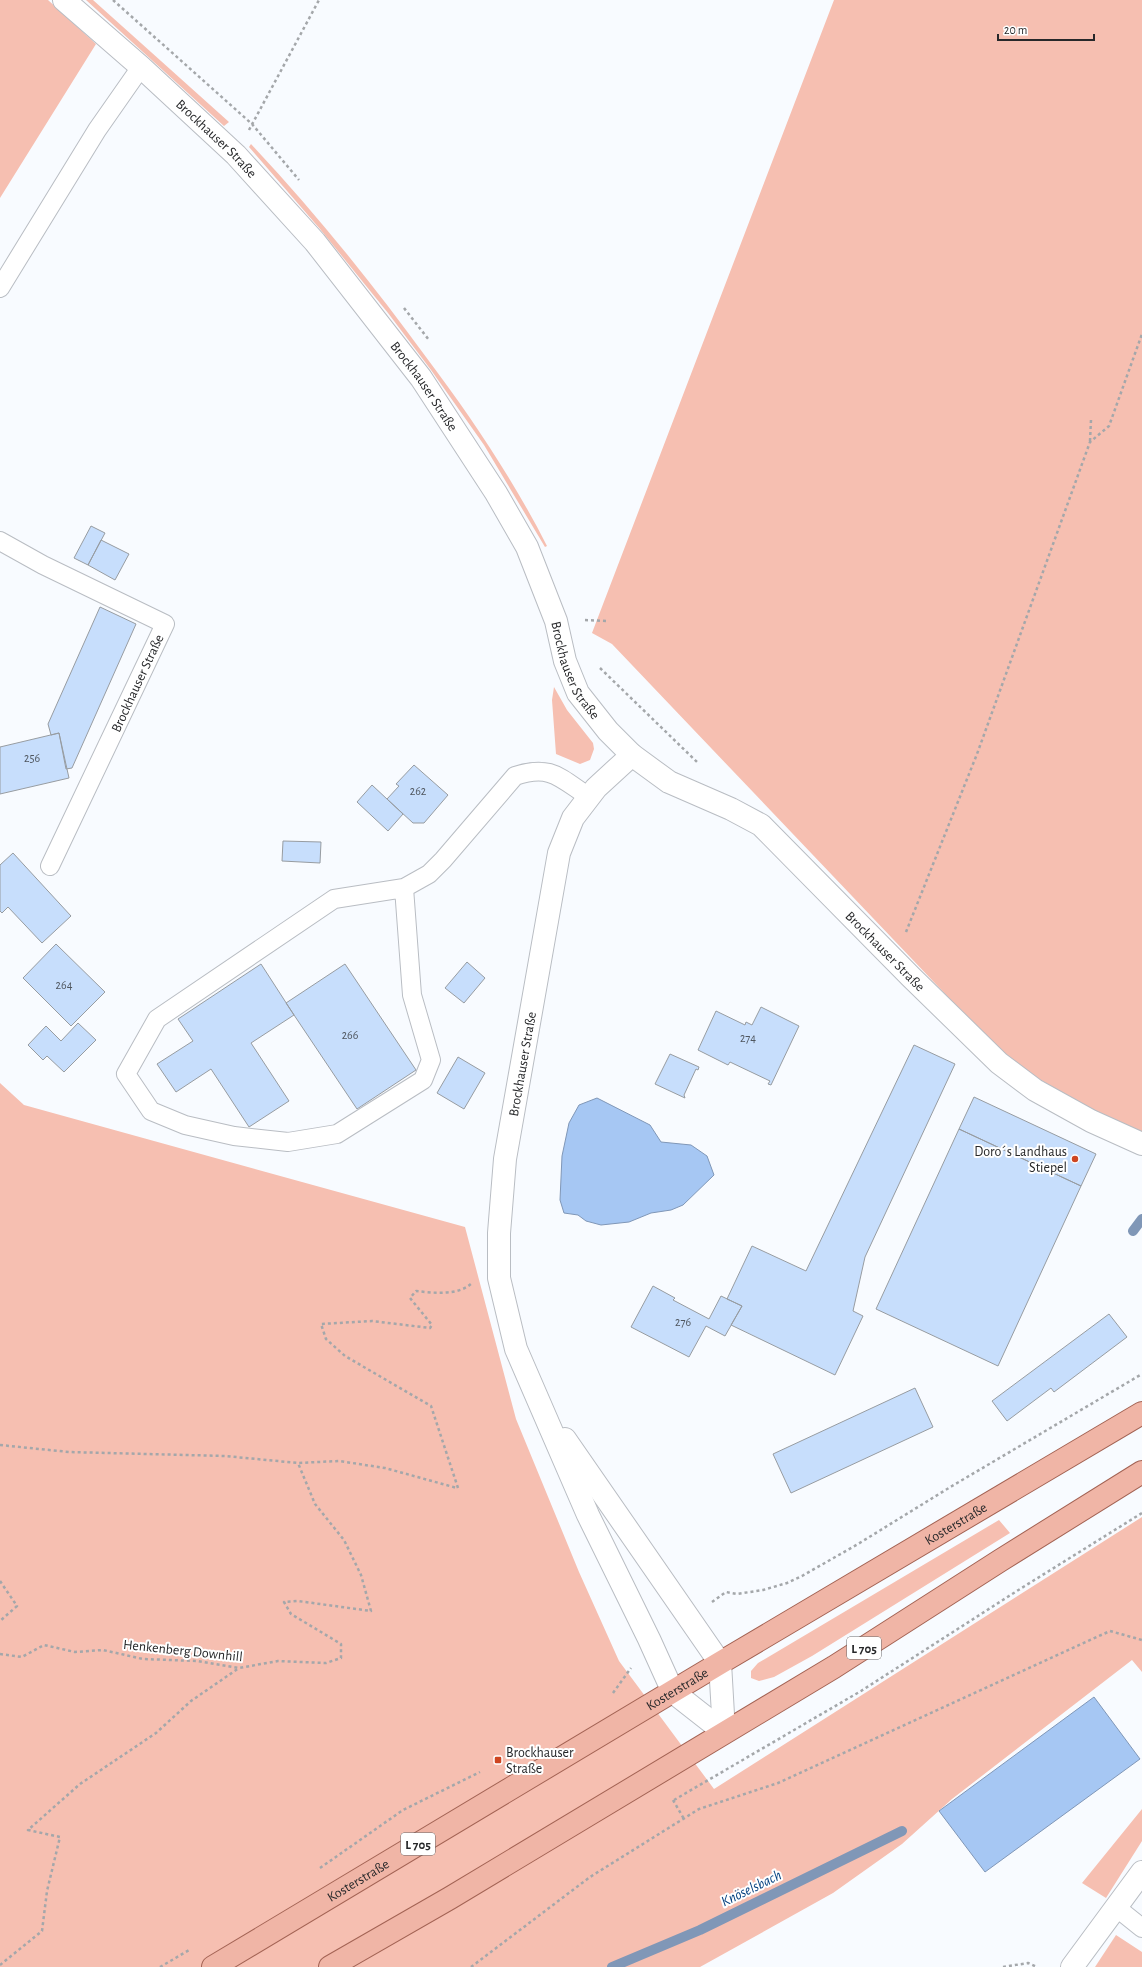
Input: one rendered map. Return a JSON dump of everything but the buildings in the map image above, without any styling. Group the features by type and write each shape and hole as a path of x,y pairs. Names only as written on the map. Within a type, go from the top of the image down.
{"main road":[{"name":"Kosterstraße","path":"213,1967 720,1663 1142,1413"},
{"name":"L 705","path":"330,1967 450,1898 834,1667 1142,1472"}],"street":[{"name":"Brockhauser Straße","path":"64,0 141,67 236,155 316,242 421,378 496,492 527,547 556,621 565,661 578,693 608,731 632,755 669,782 731,809 761,825 894,960 999,1063 1035,1090 1091,1121 1142,1144"},
{"name":"Brockhauser Straße","path":"632,755 589,797 573,818 559,853 505,1159 499,1278 516,1349 588,1515 649,1639 673,1692 724,1732"},
{"name":"Brockhauser Straße","path":"536,1395 720,1663"},
{"path":"720,1663 724,1732"},
{"path":"1072,1967 1117,1908 1142,1872"}],"lane":[{"path":"0,288 96,130 141,67"},
{"name":"Brockhauser Straße","path":"0,541 43,565 165,624 50,866"},
{"path":"404,888 412,995 431,1060 423,1080 337,1134 288,1142 234,1136 185,1125 151,1111 126,1074 157,1019 334,899 404,888 429,874 444,860 515,776 531,771 548,771 589,797"},
{"path":"1117,1908 1142,1928"}],"path":[{"path":"113,0 252,124 319,0"},
{"path":"1090,442 1109,426 1142,334"},
{"path":"894,960 977,754 1090,442 1091,420"},
{"path":"584,620 606,621"},
{"path":"596,664 700,766"},
{"path":"0,1445 69,1452 225,1456 298,1463 339,1461 386,1468 458,1488 431,1406 345,1356 326,1339 321,1324 372,1321 430,1328 432,1325 410,1298 416,1291 438,1293 466,1288 499,1258"},
{"path":"690,1618 726,1592 737,1594 764,1590 787,1583 802,1576 1142,1374"},
{"name":"Henkenberg Downhill","path":"0,1654 22,1657 44,1645 75,1652 103,1650 143,1659 198,1661 239,1668 278,1661 326,1663 341,1658 341,1644 290,1614 284,1602 298,1601 371,1611 358,1568 344,1540 315,1504 298,1463"},
{"path":"674,1800 861,1692 1020,1589 1142,1513"},
{"path":"0,1581 17,1606 0,1621"},
{"path":"470,1967 590,1877 699,1809 778,1783 1110,1631 1142,1640"},
{"path":"0,1965 42,1931 46,1891 60,1837 28,1830 80,1784 156,1732 191,1701 239,1668"},
{"path":"1003,1967 1028,1963 1037,1967"}],"shaded area":[{"path":"0,0 48,0 96,44 0,198"},
{"path":"86,0 93,0 229,122 224,126"},
{"path":"834,0 1142,0 1142,1132 1093,1110 1011,1063 612,644 592,633"},
{"path":"251,144 342,248 385,302 443,380 491,449 534,521 547,546 545,547 484,445 431,370 388,313 320,229 249,147"},
{"path":"554,687 567,710 593,743 594,749 590,760 580,764 556,754 552,700"},
{"path":"0,1083 24,1105 465,1227 516,1419 579,1572 619,1661 714,1789 1142,1517 1142,1672 1132,1660 952,1799 902,1844 833,1893 700,1967 0,1967"},
{"path":"999,1520 1010,1533 812,1656 774,1677 759,1681 751,1678 751,1671 758,1663"},
{"path":"1142,1809 1142,1841 1106,1898 1082,1883"},
{"path":"1116,1935 1142,1952 1142,1967 1095,1967"}],"water":[{"path":"597,1098 650,1125 661,1142 691,1145 707,1156 714,1175 683,1205 671,1210 651,1213 629,1222 601,1225 586,1221 578,1215 564,1213 560,1200 562,1156 569,1123 579,1105"},
{"path":"1094,1697 1140,1759 985,1872 939,1811"}],"waterway":[{"path":"1133,1231 1142,1219"},
{"name":"Knöselsbach","path":"612,1967 700,1930 902,1831"}],"place":[{"name":"Doro´s Landhaus Stiepel","path":"1075,1159"},
{"name":"Brockhauser Straße","path":"498,1760"}]}
